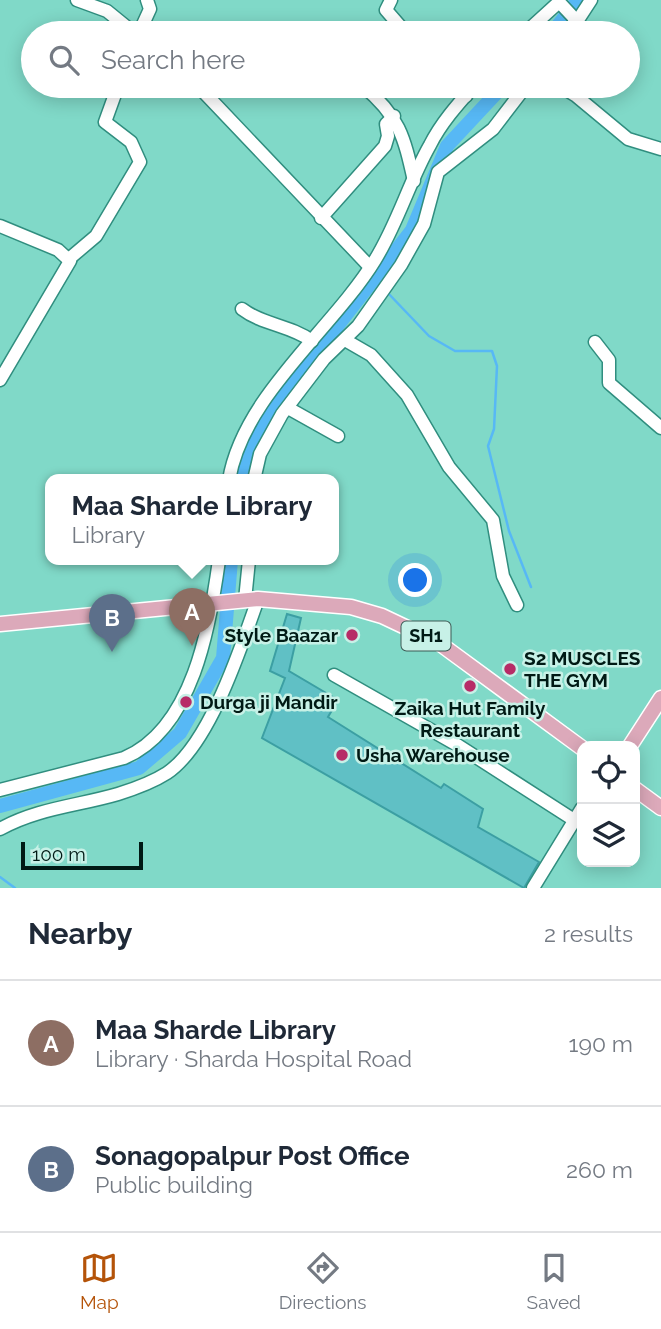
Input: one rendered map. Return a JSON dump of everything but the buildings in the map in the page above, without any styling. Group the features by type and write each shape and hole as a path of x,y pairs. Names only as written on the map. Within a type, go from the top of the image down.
{"main road":[{"name":"SH1","path":"0,624 248,600 351,607 382,616 416,631 475,667 577,744"},
{"path":"633,741 661,698"},
{"path":"640,793 661,808"}],"street":[{"path":"77,0 107,11 119,21"},
{"path":"144,21 150,9 147,0"},
{"path":"391,0 386,10 396,21"},
{"path":"550,21 591,0"},
{"path":"0,380 69,265 70,258 96,236 140,162 131,142 104,122 113,98"},
{"path":"209,98 370,267"},
{"path":"375,98 394,116 407,148 414,181"},
{"path":"231,474 236,454 253,421 370,267 398,219 430,145 465,98"},
{"path":"256,474 268,438 288,408 324,359 358,326 393,278 424,224 438,172 493,129 517,98"},
{"path":"580,98 628,139 661,149"},
{"path":"321,218 385,146 388,136 386,124 394,116"},
{"path":"0,226 58,250 70,258"},
{"path":"242,309 261,320 292,328 312,341"},
{"path":"346,339 370,355 392,377 414,407 449,467 485,509 497,532 503,576 517,605"},
{"path":"595,342 609,360 609,383 661,428"},
{"path":"288,408 338,436"},
{"path":"0,790 124,758 141,751 154,740 193,678 218,604 219,565"},
{"path":"0,829 34,813 114,795 167,773 184,757 205,726 240,650 248,600 249,565"},
{"path":"334,675 459,746 574,820"},
{"path":"533,888 577,816"}],"waterway":[{"path":"561,21 578,0"},
{"path":"241,474 247,455 272,410 412,230 447,146 492,98"},
{"path":"374,278 382,287"},
{"path":"387,292 429,336 455,351 492,351 497,366 494,429 488,446 509,531 531,587"},
{"path":"335,327 346,334"},
{"path":"0,806 139,768 180,733 223,658 231,565"},
{"path":"0,877 15,888"}],"place":[{"name":"Style Baazar","path":"352,635"},
{"name":"Maa Sharde Library","path":"192,646"},
{"name":"Sonagopalpur Post Office","path":"112,652"},
{"name":"S2 MUSCLES THE GYM","path":"510,669"},
{"name":"Zaika Hut Family Restaurant","path":"470,686"},
{"name":"Durga ji Mandir","path":"186,702"},
{"name":"Usha Warehouse","path":"342,755"}]}
